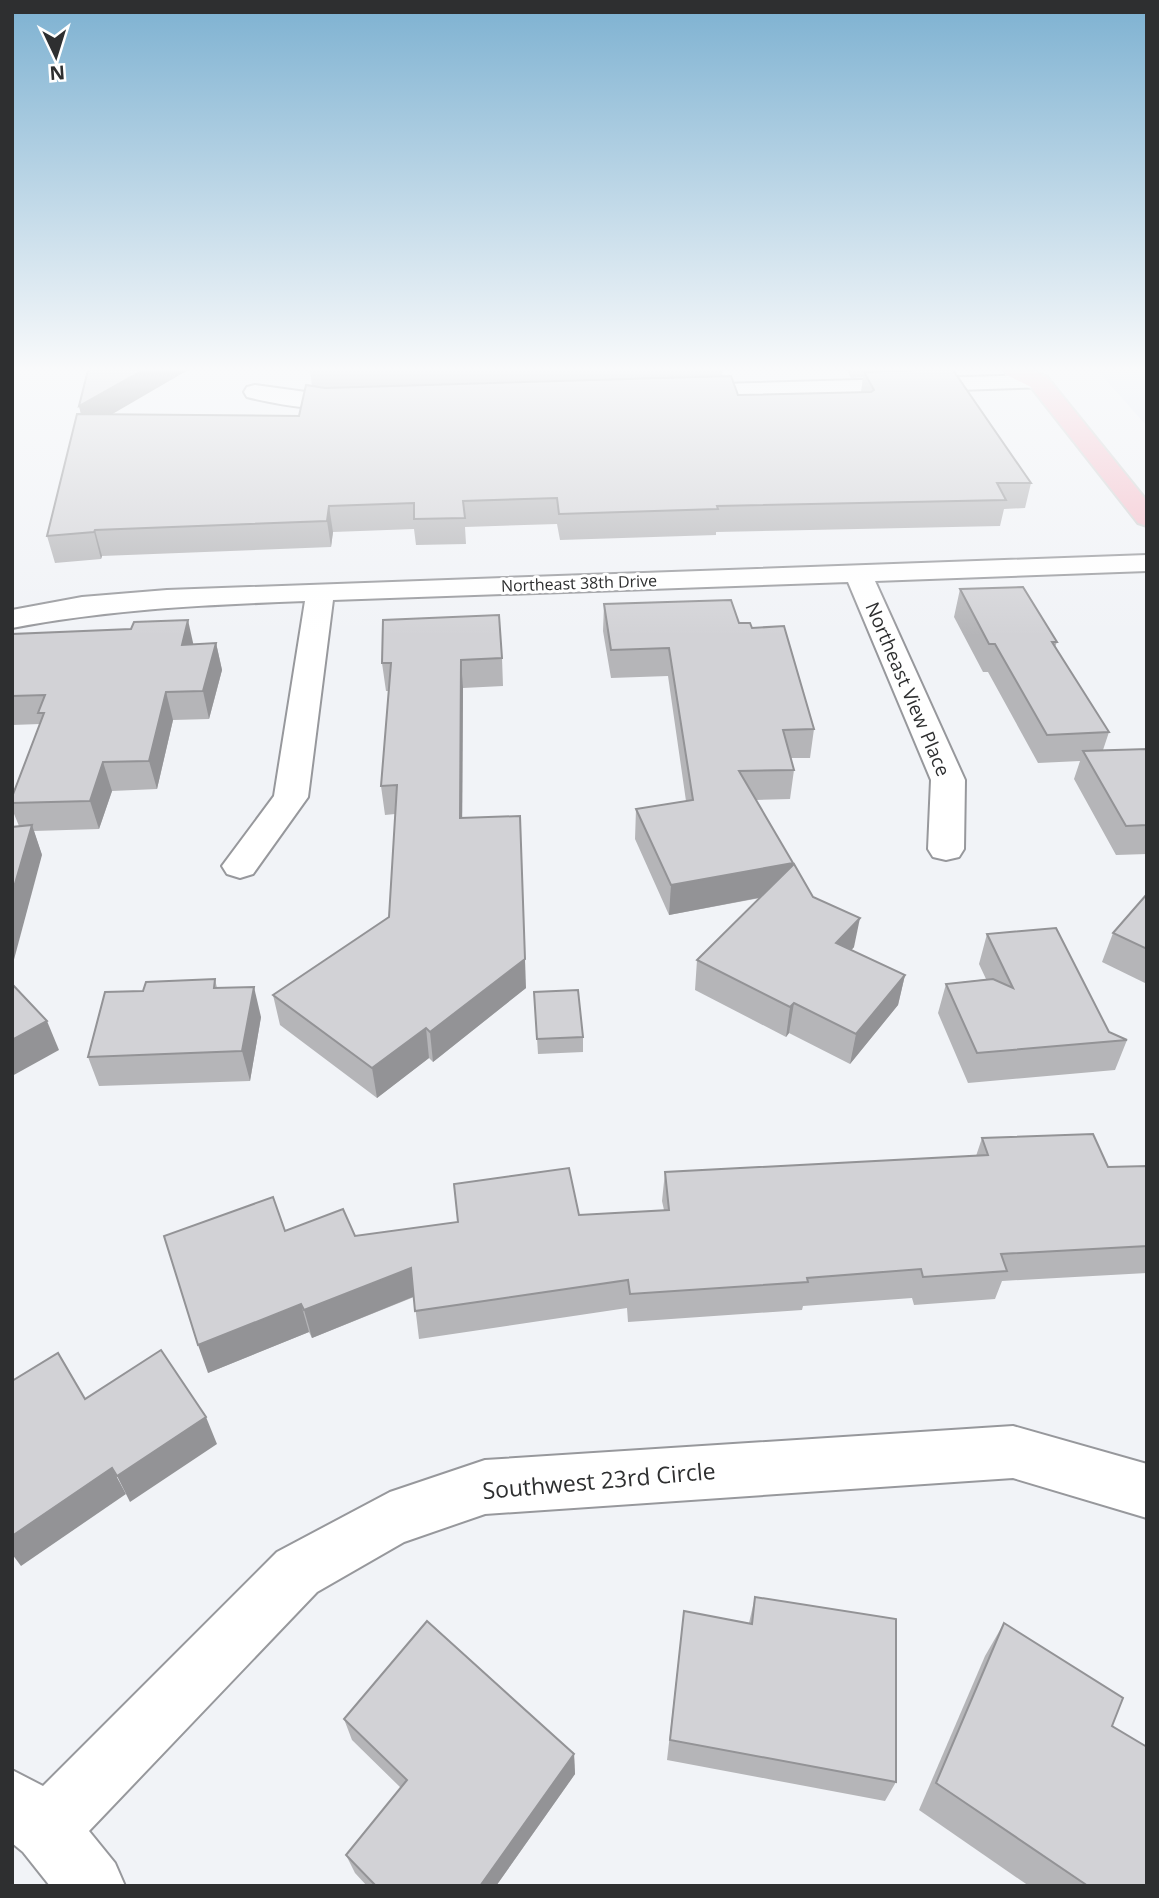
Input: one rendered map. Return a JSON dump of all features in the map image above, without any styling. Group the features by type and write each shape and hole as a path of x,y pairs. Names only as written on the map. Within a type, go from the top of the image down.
{"highway":[{"path":"1102,459 1147,518"}],"street":[{"name":"Northeast 38th Drive","path":"12,619 82,606 166,598 1147,563"},
{"name":"Northeast View Place","path":"858,573 948,780 947,849"},
{"path":"240,866 291,797 320,592"},
{"name":"Southwest 23rd Circle","path":"29,1815 297,1572 390,1520 485,1487 1013,1452 1147,1491"},
{"path":"29,1815 92,1886"}],"building":[{"path":"66,459 1014,459 1031,483 997,483 1006,500 717,506 718,509 559,514 557,498 463,501 465,518 414,519 414,503 329,506 327,521 95,530 47,536"},
{"path":"1023,587 1057,642 1052,642 1109,732 1047,735 995,644 989,644 960,589"},
{"path":"731,600 739,623 750,623 752,628 784,626 814,729 783,730 794,770 739,771 793,863 671,885 636,809 693,800 669,648 611,650 604,604"},
{"path":"499,615 502,658 461,660 460,818 520,816 525,959 430,1032 426,1028 372,1068 273,995 389,917 397,785 381,786 391,663 382,663 383,620"},
{"path":"188,620 182,645 216,643 203,691 166,692 149,761 103,762 90,801 12,803 44,713 38,713 45,695 12,696 12,634 131,629 134,622"},
{"path":"1147,749 1147,825 1126,826 1083,751"},
{"path":"32,825 12,894 12,827"},
{"path":"794,864 813,897 860,918 836,943 905,975 856,1034 794,1003 790,1007 697,960"},
{"path":"1147,894 1147,949 1113,933"},
{"path":"1056,928 1109,1032 1127,1040 977,1053 946,984 993,979 1013,988 987,934"},
{"path":"215,979 214,988 254,987 242,1051 88,1057 105,992 143,991 146,982"},
{"path":"12,984 47,1021 12,1040"},
{"path":"578,990 583,1037 537,1039 534,992"},
{"path":"1093,1134 1108,1167 1147,1166 1147,1246 1001,1254 1007,1271 923,1277 921,1269 807,1278 808,1282 630,1294 628,1280 415,1311 411,1268 304,1310 301,1304 198,1345 164,1236 273,1197 285,1231 343,1209 355,1236 458,1222 454,1184 569,1168 579,1215 669,1210 665,1172 988,1155 982,1138"},
{"path":"161,1350 206,1417 117,1476 112,1468 12,1536 12,1381 58,1353 85,1399"},
{"path":"755,1597 896,1619 896,1782 670,1740 684,1611 752,1624"},
{"path":"427,1621 574,1754 480,1886 376,1886 346,1855 407,1780 344,1719"},
{"path":"1004,1623 1123,1698 1112,1726 1147,1747 1147,1886 1088,1886 936,1783"}]}
